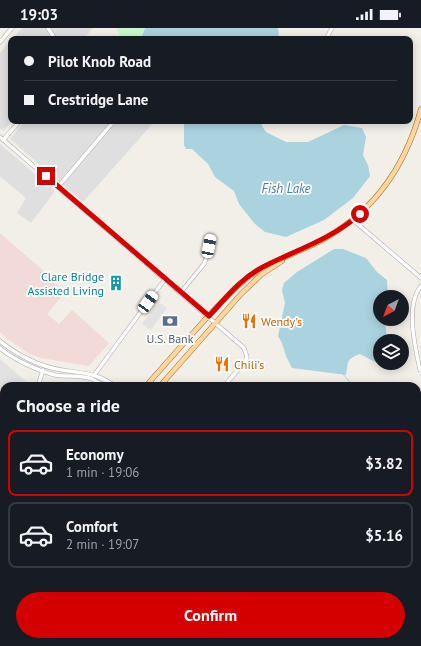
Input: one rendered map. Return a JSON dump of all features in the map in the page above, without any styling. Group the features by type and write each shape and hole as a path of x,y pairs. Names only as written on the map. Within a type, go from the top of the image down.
{"main road":[{"path":"150,382 240,283 262,267 317,242 354,220 366,208 384,188 399,165 410,144 421,109"},
{"path":"164,382 241,294 262,274 290,255"}],"street":[{"path":"0,42 12,28"},
{"path":"17,124 2,138 241,344 247,357 245,362 228,382"},
{"path":"58,186 111,124"},
{"path":"354,220 421,278"},
{"path":"181,292 204,264 211,236"},
{"path":"95,374 165,279"},
{"path":"420,370 414,342 413,317 416,293 421,286"},
{"path":"0,341 23,356 45,366 61,370 95,374 108,382"},
{"path":"0,348 25,363 43,371 55,375 90,379 96,382"},
{"path":"39,382 45,366"}],"shaded area":[{"path":"22,28 93,28 86,36 15,36"},
{"path":"8,44 8,124 9,124 3,131 0,128 0,53"},
{"path":"22,124 152,124 83,202 10,139"},
{"path":"0,144 55,191 31,223 17,213 26,198 0,176"},
{"path":"0,233 54,280 60,288 62,296 47,314 59,324 72,310 109,343 89,366 41,358 28,353 0,332"},
{"path":"159,302 167,308 151,330 142,324"},
{"path":"0,359 27,382 0,382"}],"green space":[{"path":"116,28 145,28 142,36 120,36"}],"water":[{"path":"145,28 278,28 279,35 278,36 142,36"},
{"name":"Fish Lake","path":"184,124 262,124 266,132 286,142 308,142 344,125 362,128 366,137 363,155 368,165 370,176 353,198 324,220 286,237 265,232 255,224 239,204 234,191 215,177 208,164 192,149 186,149 184,145"},
{"path":"334,249 343,249 366,258 377,272 387,280 388,290 373,290 373,326 386,326 386,334 373,334 373,361 360,354 352,358 348,362 346,375 292,368 278,336 285,303 282,290 284,283 297,272"}],"waterway":[{"path":"343,374 350,382"}],"place":[{"name":"Clare Bridge Assisted Living","path":"116,283"},
{"name":"U.S. Bank","path":"170,321"},
{"name":"Wendy's","path":"249,321"},
{"name":"Chili's","path":"222,364"}],"route":[{"path":"46,176 209,316 240,283 262,267 317,242 354,220 360,214"}]}
